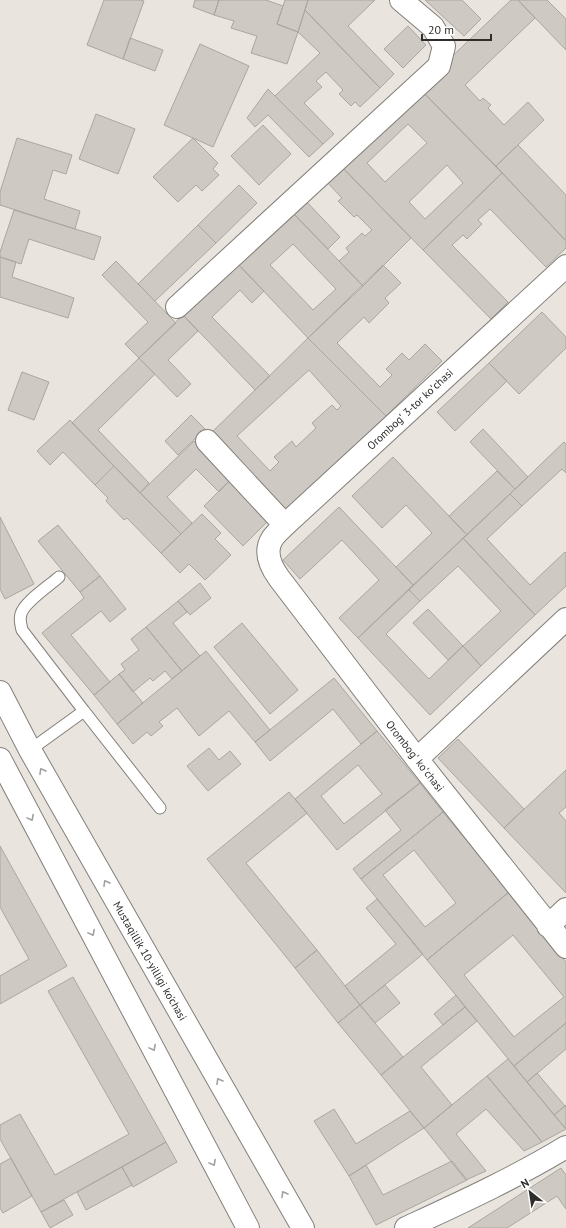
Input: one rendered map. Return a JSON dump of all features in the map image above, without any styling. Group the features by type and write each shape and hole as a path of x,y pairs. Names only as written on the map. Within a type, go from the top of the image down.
{"street":[{"path":"177,307 439,66 444,46 433,27 402,0"},
{"name":"Orombogʻ 3-tor koʻchasi","path":"270,561 268,549 272,539 285,525 566,266"},
{"path":"207,441 285,525"},
{"name":"Orombogʻ koʻchasi","path":"270,561 278,578 416,758 566,947"},
{"path":"416,758 566,619"},
{"name":"Mustaqillik 10-yilligi ko'chasi","path":"0,692 30,750 303,1228"},
{"path":"0,759 248,1228"},
{"path":"548,926 566,909"},
{"path":"406,1228 471,1198 537,1164 566,1147"}],"lane":[{"path":"59,577 26,605 21,613 20,622 22,630 160,808"},
{"path":"30,750 84,711"}],"building":[{"path":"104,0 144,1 123,59 87,45"},
{"path":"195,0 219,0 214,15 193,7"},
{"path":"219,0 266,0 283,6 277,24 298,32 287,64 251,53 257,36 231,28 234,21 214,15"},
{"path":"285,0 308,0 298,32 277,24"},
{"path":"308,0 375,0 348,26 394,74 380,88 305,10"},
{"path":"425,0 462,0 481,19 464,36"},
{"path":"511,0 518,0 535,18 465,85 480,101 483,98 491,105 488,108 504,125 528,102 544,120 496,166 419,88"},
{"path":"518,0 547,0 566,19 566,50"},
{"path":"305,10 380,88 360,107 355,102 351,106 339,94 343,90 326,72 316,81 322,87 304,103 334,134 323,144 275,96 320,53 298,32"},
{"path":"408,26 426,45 403,68 384,49"},
{"path":"130,38 163,50 155,71 123,59"},
{"path":"200,44 249,66 213,147 164,125"},
{"path":"419,88 502,173 423,250 340,165","holes":["408,124 427,143 385,182 367,163","447,165 463,183 425,219 409,202"]},
{"path":"268,89 323,144 309,157 268,115 255,127 247,118"},
{"path":"96,114 135,129 118,174 79,159"},
{"path":"263,125 291,154 259,185 231,156"},
{"path":"17,138 72,155 66,174 53,170 44,199 80,211 75,229 0,205 0,192"},
{"path":"193,138 218,163 213,169 219,175 202,191 196,185 178,202 153,177"},
{"path":"518,145 566,195 566,241 496,166"},
{"path":"340,165 411,238 363,286 339,261 349,252 346,248 362,233 365,236 372,230 357,215 354,217 338,201 342,198 325,180"},
{"path":"502,173 566,241 566,248 546,267 490,209 478,220 482,224 467,239 463,235 452,245 508,302 491,319 423,250"},
{"path":"239,185 257,203 216,243 198,225"},
{"path":"304,199 340,237 328,249 291,211"},
{"path":"14,210 101,237 94,260 29,239 21,264 0,257 0,252"},
{"path":"291,211 363,286 308,338 237,263","holes":["293,244 336,289 313,310 270,265"]},
{"path":"198,225 216,243 155,301 138,284"},
{"path":"0,257 16,262 12,277 74,298 68,318 0,297"},
{"path":"116,261 176,323 139,358 125,344 148,322 102,275"},
{"path":"237,263 264,291 252,303 240,290 212,317 270,376 255,390 183,315"},
{"path":"383,265 401,283 385,298 389,303 369,323 364,317 337,343 380,387 392,375 386,369 402,353 409,360 425,344 442,361 386,416 308,338"},
{"path":"542,312 566,337 566,348 519,394 489,363"},
{"path":"183,315 198,331 168,360 191,384 177,397 139,358"},
{"path":"308,338 386,416 283,516 207,437","holes":["309,370 341,406 337,410 332,405 312,423 316,428 296,447 292,441 274,457 279,462 270,471 237,436"]},
{"path":"139,358 155,374 98,430 149,483 140,493 72,423"},
{"path":"489,363 507,381 455,431 437,412"},
{"path":"22,372 49,382 34,420 8,410"},
{"path":"191,415 205,429 178,455 165,441"},
{"path":"70,420 114,466 95,485 63,452 50,465 37,451"},
{"path":"483,429 528,477 515,489 470,442"},
{"path":"194,441 231,479 219,492 196,469 167,497 192,523 181,534 140,493"},
{"path":"564,442 566,444 566,473 562,469 522,506 510,494"},
{"path":"393,457 467,535 413,585 396,567 432,533 406,505 382,528 352,496"},
{"path":"114,466 181,534 161,553 127,518 124,520 106,501 108,498 95,485"},
{"path":"497,471 515,489 467,535 449,516"},
{"path":"231,479 270,519 243,546 204,506"},
{"path":"510,494 522,506 487,539 530,585 565,552 566,553 566,586 535,615 463,538"},
{"path":"339,507 413,585 358,638 339,618 379,580 342,540 300,579 283,560"},
{"path":"202,514 221,533 215,539 231,555 205,580 189,564 180,573 161,553"},
{"path":"0,517 34,584 5,599 0,589"},
{"path":"58,525 100,576 80,592 38,541"},
{"path":"463,538 535,615 481,666 463,646 501,611 458,566 420,601 409,590"},
{"path":"100,576 126,609 110,622 101,611 71,635 110,682 94,695 42,633 84,598 80,592"},
{"path":"200,583 211,598 190,615 178,601"},
{"path":"409,590 420,601 386,634 429,679 463,646 481,666 430,715 358,638"},
{"path":"178,601 187,612 173,623 200,656 182,671 146,627"},
{"path":"428,609 463,646 448,660 413,623"},
{"path":"242,623 298,690 270,714 214,647"},
{"path":"146,627 182,671 172,679 165,671 153,681 150,678 133,692 119,674 125,670 121,664 139,650 131,639"},
{"path":"206,651 270,730 255,742 229,711 199,736 177,708 159,722 163,726 151,736 147,732 133,744 117,724"},
{"path":"119,674 143,703 117,724 94,695"},
{"path":"334,678 377,731 361,744 333,709 270,761 255,742"},
{"path":"377,731 420,783 337,850 295,799","holes":["358,765 382,794 344,824 321,796"]},
{"path":"458,739 524,809 504,828 438,758"},
{"path":"209,748 219,760 230,751 241,764 208,791 187,766"},
{"path":"566,770 566,807 559,813 566,821 566,893 504,828"},
{"path":"420,783 443,812 361,879 353,869 401,830 385,810"},
{"path":"289,792 307,813 246,863 317,950 295,968 207,859"},
{"path":"443,812 509,892 427,960 361,879","holes":["414,850 456,903 425,927 383,875"]},
{"path":"0,846 67,966 0,1004 0,976 29,959 0,907"},
{"path":"509,892 566,962 566,1023 514,1066 427,960","holes":["513,935 564,997 514,1037 464,975"]},
{"path":"377,899 423,954 360,1005 345,986 396,944 366,908"},
{"path":"317,950 360,1005 338,1023 295,968"},
{"path":"73,977 166,1142 41,1212 0,1139 0,1125 20,1114 55,1175 129,1134 48,991"},
{"path":"385,985 400,1003 375,1023 360,1005"},
{"path":"456,995 465,1007 443,1025 434,1014"},
{"path":"360,1005 403,1057 381,1075 338,1023"},
{"path":"465,1007 477,1021 421,1067 452,1105 424,1128 381,1075"},
{"path":"566,1023 566,1049 527,1082 514,1066"},
{"path":"508,1059 566,1129 542,1142 487,1076"},
{"path":"537,1073 565,1106 554,1115 527,1082"},
{"path":"487,1076 542,1142 524,1151 486,1109 456,1134 486,1171 466,1180 424,1128"},
{"path":"566,1105 566,1129 554,1115"},
{"path":"334,1109 356,1144 410,1111 424,1128 349,1176 314,1121"},
{"path":"166,1142 177,1162 133,1187 122,1167"},
{"path":"11,1158 32,1196 3,1213 0,1208 0,1164"},
{"path":"452,1161 467,1180 376,1225 349,1176 366,1165 383,1195"},
{"path":"122,1167 132,1185 86,1210 77,1192"},
{"path":"561,1168 566,1175 566,1209 557,1196 507,1228 468,1228"},
{"path":"64,1200 73,1215 50,1228 41,1212"}]}
